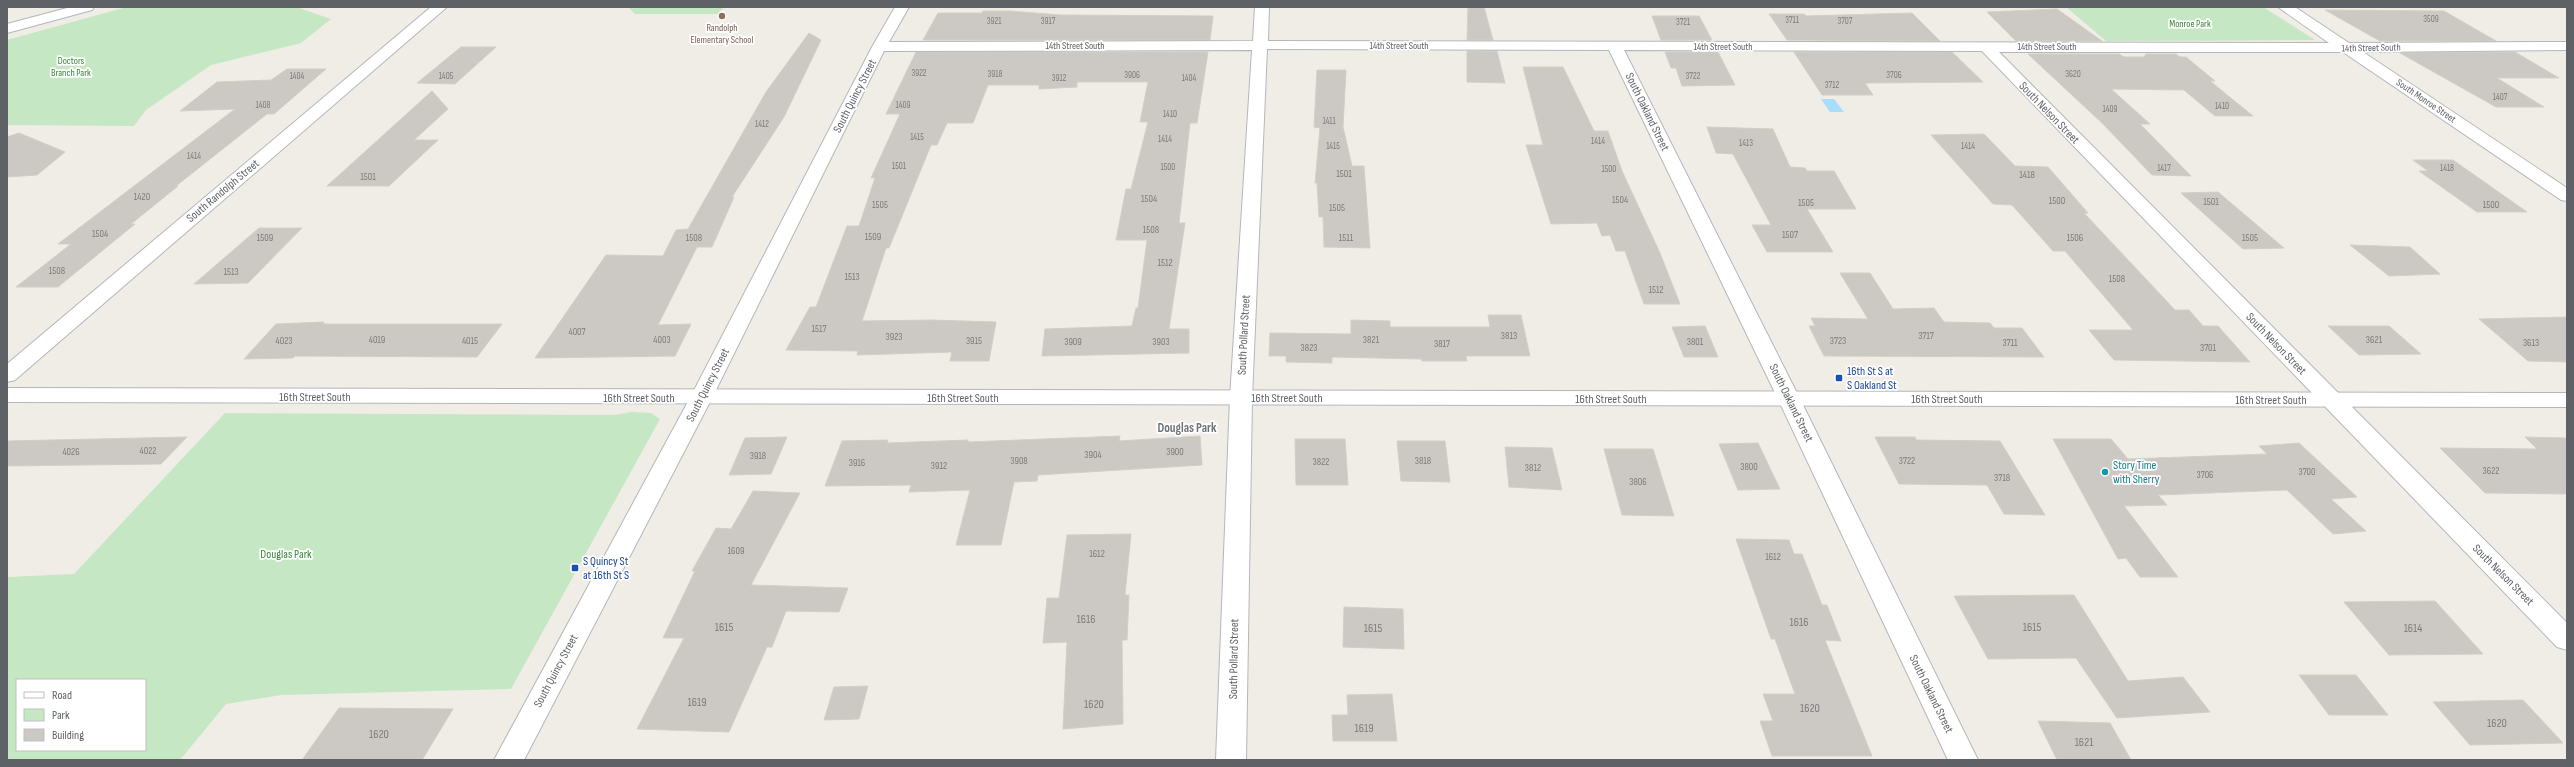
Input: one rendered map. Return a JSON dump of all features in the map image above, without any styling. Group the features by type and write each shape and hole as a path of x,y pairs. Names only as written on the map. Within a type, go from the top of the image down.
{"street":[{"path":"7,15 39,7"},
{"path":"7,28 88,7"},
{"name":"South Randolph Street","path":"7,375 440,7"},
{"name":"South Quincy Street","path":"509,760 701,398 879,47 902,7"},
{"name":"South Pollard Street","path":"1231,760 1241,398 1262,7"},
{"name":"South Monroe Street","path":"2285,7 2567,196"},
{"name":"14th Street South","path":"879,47 1261,45 2348,48 2567,46"},
{"name":"South Oakland Street","path":"1615,47 1790,399 1963,760"},
{"name":"South Nelson Street","path":"1986,47 2330,400 2567,640"},
{"path":"2549,184 2567,184"},
{"name":"16th Street South","path":"7,395 701,398 2567,400"}],"green space":[{"name":"Doctors Branch Park","path":"127,7 296,7 331,19 301,43 211,65 146,110 134,126 7,125 7,40"},
{"path":"628,7 724,7 718,14 635,14"},
{"name":"Monroe Park","path":"2066,7 2263,7 2315,40 2106,41"},
{"name":"Douglas Park","path":"632,412 651,413 660,419 511,689 281,695 226,704 180,760 7,760 7,577 74,574 225,413 615,415"}],"water":[{"path":"1821,99 1834,99 1844,112 1830,112"}],"building":[{"path":"1468,7 1484,7 1493,40 1467,40"},
{"path":"2057,9 2102,41 2016,41 1987,12"},
{"path":"2325,10 2444,11 2496,41 2380,41"},
{"path":"983,11 1010,11 1061,15 1213,16 1210,40 923,40 938,13 982,13"},
{"path":"1912,13 1940,41 1787,40 1769,14 1804,14 1806,16"},
{"path":"1652,16 1699,16 1712,40 1661,40"},
{"path":"809,33 821,40 784,117 732,197 734,197 712,247 697,247 658,325 691,324 675,356 535,358 606,255 663,256 676,230 688,229 766,92"},
{"path":"461,47 496,47 455,84 417,83"},
{"path":"1467,51 1497,51 1505,83 1467,82"},
{"path":"916,52 1208,52 1197,123 1190,123 1179,223 1185,223 1169,329 1189,329 1189,353 1042,356 1045,329 1132,326 1136,308 1138,308 1147,240 1116,240 1126,189 1131,189 1148,122 1140,122 1148,82 1077,82 1077,87 1039,89 1039,85 988,85 973,123 947,123 937,145 931,145 889,248 886,248 862,321 931,320 996,322 989,361 950,361 952,352 857,355 858,351 786,350 810,307 816,307 847,226 859,226 875,178 871,178 900,114 886,114"},
{"path":"1665,52 1718,52 1735,85 1682,86 1676,68 1671,68"},
{"path":"1794,52 1952,52 1983,82 1865,83 1873,95 1822,95"},
{"path":"2515,52 2559,78 2497,78 2544,107 2496,107 2400,53"},
{"path":"2028,54 2119,54 2124,57 2144,57 2146,54 2176,54 2180,57 2186,57 2215,81 2210,81 2253,116 2215,116 2184,90 2111,89 2150,124 2140,124 2191,176 2152,175 2103,124"},
{"path":"1523,67 1563,67 1594,131 1608,131 1622,171 1660,253 1680,304 1644,304 1625,251 1616,251 1610,235 1602,236 1597,223 1551,224 1526,145 1543,145"},
{"path":"287,69 326,69 274,114 267,114 176,186 178,186 131,224 135,224 58,287 16,287 71,244 58,244 235,109 180,111 217,82 271,80"},
{"path":"1317,70 1346,70 1343,127 1352,166 1364,166 1370,248 1324,247 1323,217 1319,217 1317,183 1315,183 1320,128 1314,127"},
{"path":"432,91 448,109 414,140 438,140 389,186 327,186"},
{"path":"1707,127 1773,129 1790,167 1805,168 1807,171 1834,171 1856,209 1807,209 1833,252 1767,252 1752,225 1771,225 1733,154 1716,153"},
{"path":"19,133 65,152 37,175 7,177 7,137"},
{"path":"1984,134 2015,166 2048,167 2088,213 2084,213 2175,310 2189,310 2203,326 2218,326 2250,362 2114,360 2089,330 2133,330 2065,251 2053,251 2012,205 1993,204 1931,135"},
{"path":"2413,160 2453,160 2527,212 2477,212 2419,171 2428,171"},
{"path":"2218,192 2284,248 2243,249 2181,193"},
{"path":"259,228 302,228 248,283 194,284"},
{"path":"2350,245 2410,247 2440,274 2389,276"},
{"path":"1840,273 1870,273 1893,309 1934,308 1944,322 1990,323 1994,328 2022,328 2044,357 1824,356 1809,326 1815,326 1811,318 1868,319"},
{"path":"1488,315 1521,315 1530,356 1466,356 1467,361 1422,361 1421,359 1332,357 1332,363 1286,362 1286,356 1269,356 1270,333 1351,334 1351,320 1390,321 1390,327 1490,327"},
{"path":"2567,317 2567,362 2528,361 2479,319"},
{"path":"324,322 323,324 502,324 477,357 295,356 293,358 244,359 276,324"},
{"path":"1705,326 1718,357 1684,357 1672,327"},
{"path":"2328,326 2389,326 2421,354 2359,355"},
{"path":"1120,436 1119,441 1200,436 1202,465 1038,475 1037,481 1014,482 1001,545 956,545 970,490 909,492 911,485 825,486 842,441 888,440 887,443 968,440 968,442"},
{"path":"187,437 161,464 7,466 7,441"},
{"path":"787,437 771,474 729,475 745,438"},
{"path":"1875,437 1915,437 1916,440 2000,441 2045,515 2004,514 1987,485 1899,484"},
{"path":"2525,437 2567,438 2567,494 2485,493 2440,448 2537,449"},
{"path":"1295,439 1345,439 1348,485 1296,485"},
{"path":"2053,439 2111,439 2128,459 2267,454 2259,446 2299,443 2357,497 2331,499 2366,531 2333,534 2287,490 2158,495 2167,505 2124,506 2178,577 2140,577 2126,558 2118,559"},
{"path":"1397,441 1445,441 1450,482 1401,481"},
{"path":"1758,443 1780,489 1738,490 1719,444"},
{"path":"1505,447 1552,448 1562,490 1509,487"},
{"path":"1604,449 1653,449 1674,516 1622,515"},
{"path":"753,491 800,493 751,585 848,588 839,612 786,611 772,647 767,647 729,732 637,729 684,638 663,638 695,571 692,571 716,528 731,529"},
{"path":"1131,534 1125,595 1129,595 1127,640 1122,640 1123,724 1063,729 1067,642 1043,643 1047,598 1059,598 1067,535"},
{"path":"1736,539 1789,540 1794,554 1802,554 1822,605 1827,605 1841,641 1825,640 1872,756 1772,756 1760,721 1773,721 1763,694 1795,694 1775,639 1771,639"},
{"path":"2074,595 2128,681 2183,677 2210,712 2117,718 2076,658 1988,659 1954,596"},
{"path":"2435,601 2483,654 2389,655 2344,602"},
{"path":"1344,607 1403,609 1404,649 1343,647"},
{"path":"2299,675 2356,675 2388,715 2329,715"},
{"path":"868,686 859,719 824,720 834,687"},
{"path":"1392,694 1397,741 1333,741 1332,715 1348,715 1347,695"},
{"path":"2523,700 2563,743 2470,745 2433,702"},
{"path":"339,708 453,709 422,760 302,760"},
{"path":"2038,721 2110,723 2131,760 2057,760"}],"place":[{"name":"Randolph Elementary School","path":"722,16"},
{"name":"16th St S at S Oakland St","path":"1839,378"},
{"name":"Story Time with Sherry","path":"2105,472"},
{"name":"S Quincy St at 16th St S","path":"575,568"}],"district":[{"name":"Douglas Park","path":"1187,428"}]}
